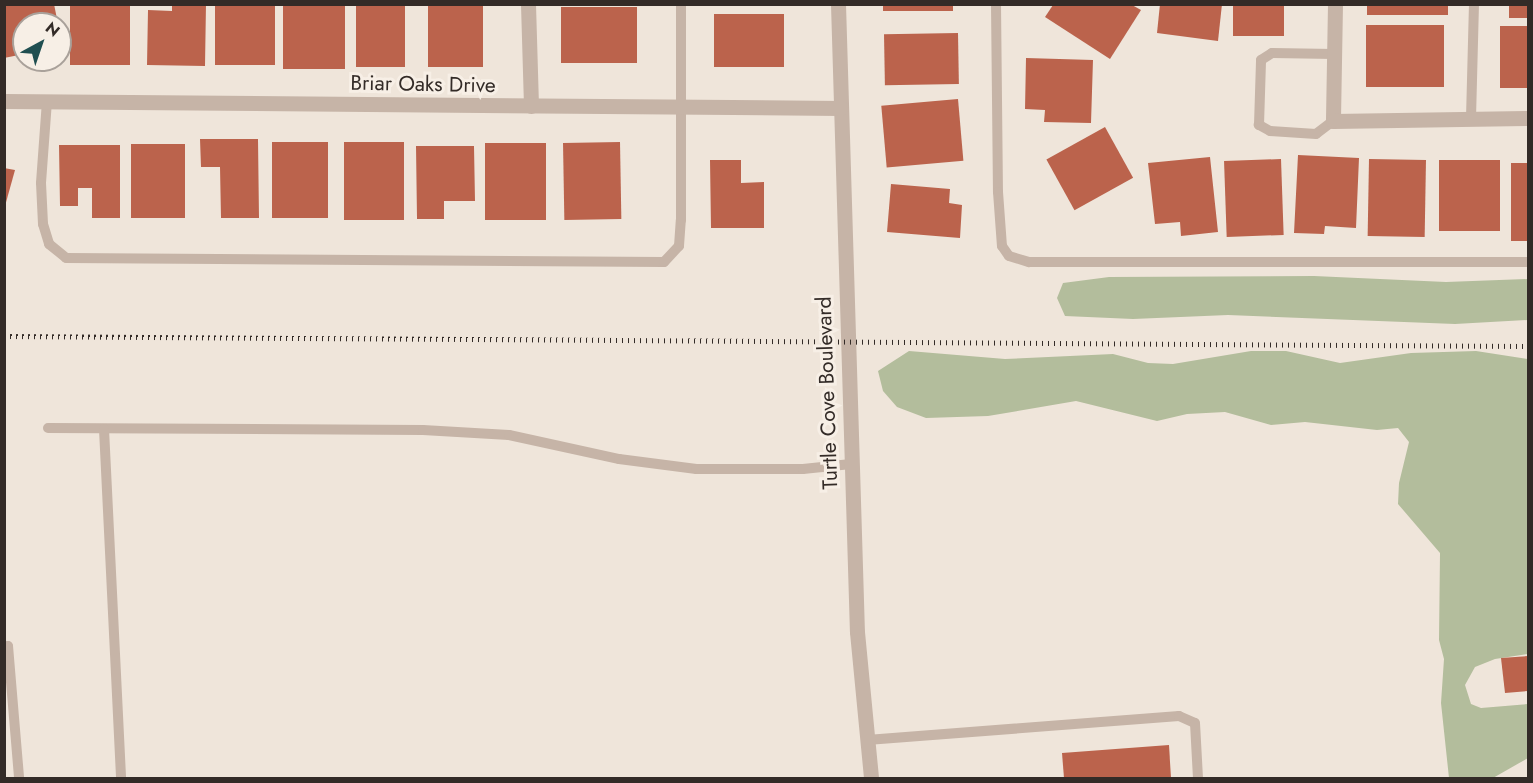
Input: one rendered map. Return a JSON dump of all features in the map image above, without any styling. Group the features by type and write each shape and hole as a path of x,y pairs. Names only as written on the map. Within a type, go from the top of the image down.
{"street":[{"path":"528,4 531,106"},
{"name":"Turtle Cove Boulevard","path":"838,4 857,632 871,778"},
{"path":"1335,4 1333,121 1528,118"},
{"name":"Briar Oaks Drive","path":"4,101 840,108"}],"lane":[{"path":"47,101 41,183 42,224 49,244 66,258 87,261 664,262 679,246 681,220 679,107 681,4"},
{"path":"996,4 998,192 1002,246 1009,256 1029,262 1528,262"},
{"path":"1471,118 1474,4"},
{"path":"1333,121 1316,134 1270,131 1259,124 1261,60 1272,53 1334,54"},
{"path":"48,428 423,430 509,435 619,459 696,469 803,469 851,464"},
{"path":"104,429 121,778"},
{"path":"4,646 8,646 19,778"},
{"path":"867,740 1179,716 1195,723 1198,778"}],"green space":[{"path":"1314,276 1446,282 1528,279 1528,320 1455,324 1228,315 1133,319 1065,316 1057,298 1063,283 1109,277"},
{"path":"909,351 1005,359 1113,354 1148,363 1173,364 1251,351 1286,351 1340,363 1411,353 1476,351 1528,359 1528,654 1495,659 1475,667 1465,685 1471,704 1481,708 1528,704 1528,758 1493,778 1449,778 1441,703 1444,659 1439,640 1440,553 1398,504 1399,483 1409,442 1398,428 1377,430 1305,422 1271,425 1225,412 1187,414 1157,421 1076,401 988,416 926,418 897,407 883,391 878,371"}],"building":[{"path":"4,4 54,4 56,12 12,12 12,56 4,58"},
{"path":"70,4 130,4 130,65 72,65 72,12 70,12"},
{"path":"172,4 206,4 205,66 147,65 148,10 172,11"},
{"path":"215,4 275,4 275,65 215,65"},
{"path":"283,4 345,4 345,69 283,69"},
{"path":"356,4 405,4 405,67 356,67"},
{"path":"428,4 483,4 483,67 428,67"},
{"path":"883,4 953,4 953,11 883,11"},
{"path":"1160,4 1222,4 1218,41 1157,33"},
{"path":"1233,4 1284,4 1284,36 1233,36"},
{"path":"1367,4 1448,4 1448,15 1367,15"},
{"path":"1509,4 1528,4 1528,18 1509,18"},
{"path":"1053,5 1132,5 1141,10 1110,59 1045,17"},
{"path":"561,7 637,7 637,63 561,63"},
{"path":"714,14 784,14 784,67 714,67"},
{"path":"1366,25 1444,25 1444,87 1366,87"},
{"path":"1500,26 1528,26 1528,88 1500,88"},
{"path":"958,33 959,84 885,85 884,34"},
{"path":"1026,58 1093,60 1091,123 1044,122 1045,110 1025,109"},
{"path":"958,99 963,161 887,167 881,106"},
{"path":"1105,127 1133,178 1075,210 1046,159"},
{"path":"200,139 258,139 259,218 221,218 220,167 201,167"},
{"path":"272,142 328,142 328,218 272,218"},
{"path":"344,142 404,142 404,220 344,220"},
{"path":"620,142 621,219 564,220 563,143"},
{"path":"485,143 546,143 546,220 485,220"},
{"path":"131,144 185,144 185,218 131,218"},
{"path":"59,145 120,145 120,218 92,218 92,188 78,188 78,206 60,206"},
{"path":"416,146 474,146 475,201 444,201 444,219 417,219"},
{"path":"1298,155 1359,158 1356,228 1325,226 1324,234 1294,233"},
{"path":"1210,157 1218,232 1181,236 1180,222 1155,224 1148,163"},
{"path":"1281,159 1284,235 1227,237 1224,161"},
{"path":"1369,159 1426,160 1425,237 1368,236"},
{"path":"710,160 741,160 741,183 764,182 764,228 711,228"},
{"path":"1439,160 1500,160 1500,231 1439,231"},
{"path":"1511,163 1528,163 1528,241 1511,241"},
{"path":"4,168 15,170 5,206 4,206"},
{"path":"891,184 950,189 949,203 962,205 960,238 887,232"},
{"path":"1528,656 1528,691 1505,693 1501,658"},
{"path":"1169,745 1171,778 1064,778 1062,753"}],"railway":[{"path":"4,336 1528,346"}]}
